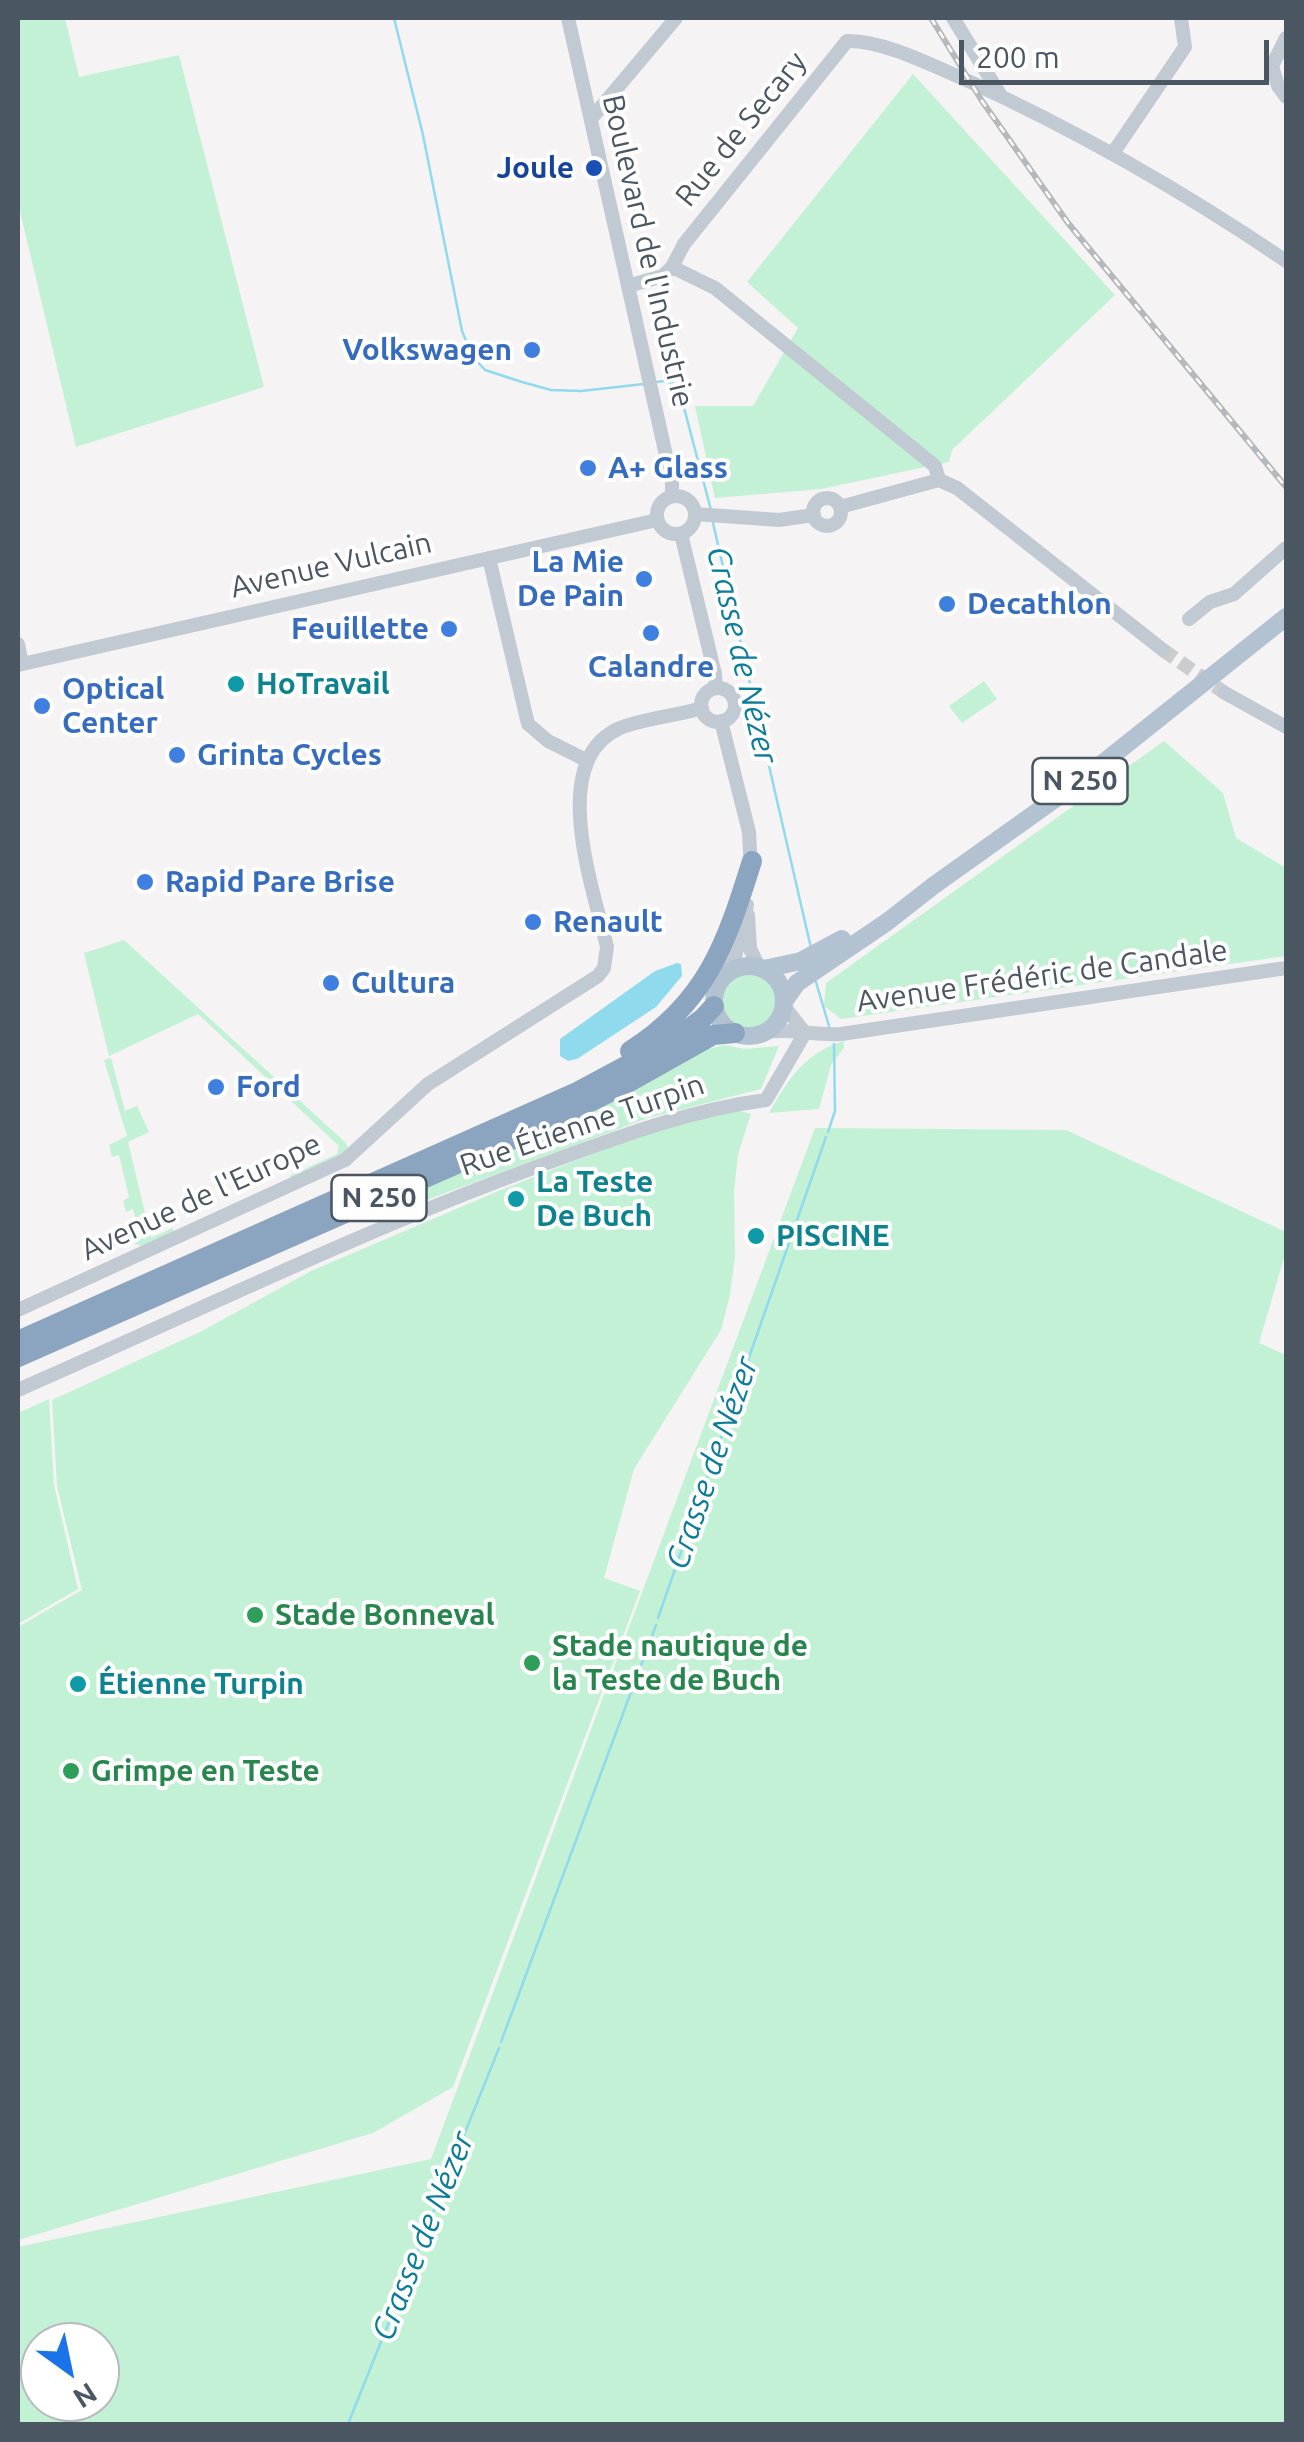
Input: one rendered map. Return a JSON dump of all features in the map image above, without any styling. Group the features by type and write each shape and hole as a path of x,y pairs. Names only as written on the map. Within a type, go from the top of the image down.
{"highway":[{"name":"N 250","path":"406,1170 572,1085 662,1028 692,997 718,959 752,861"},
{"name":"N 250","path":"18,1340 406,1170 617,1072 685,1032 714,1006"},
{"name":"N 250","path":"18,1357 536,1128 624,1086 704,1040 725,1032 735,1033"}],"main road":[{"name":"N 250","path":"735,1033 754,1036 766,1032 778,1021 797,983 1084,779 1286,616"},
{"name":"N 250","path":"714,1006 719,984 744,966 789,966 815,955 933,886"},
{"path":"762,968 779,982 784,1003"},
{"path":"714,1006 725,1026 735,1033"}],"street":[{"name":"Boulevard de l'Industrie","path":"568,18 672,496"},
{"path":"591,120 676,18"},
{"path":"953,18 1001,96"},
{"path":"1114,153 1185,47 1181,18"},
{"path":"1286,38 1272,66 1286,97"},
{"name":"Rue de Secary","path":"672,267 684,244 847,41 860,40 925,62 1114,153 1282,258"},
{"path":"1282,258 1286,242"},
{"path":"628,286 664,276 672,267 715,288 935,466 938,480"},
{"path":"707,516 680,534 668,534 657,520 662,502 672,496 685,498 707,516 779,520 814,514 817,502 825,498 840,507 938,480 958,488 1163,650"},
{"name":"Avenue Vulcain","path":"20,664 657,520"},
{"path":"680,534 716,674 716,688"},
{"path":"1189,619 1210,602 1234,594 1286,548"},
{"path":"489,558 528,724 548,742 586,760 606,737 621,728 702,708"},
{"path":"18,644 20,664"},
{"path":"716,688 727,690 735,705 731,715 721,721 712,720 702,708 703,698 716,688"},
{"path":"1225,693 1286,726"},
{"path":"721,721 742,796 752,861 747,908 726,976"},
{"name":"Avenue de l'Europe","path":"18,1310 345,1160 428,1084 598,976 604,968 607,948 580,827 586,760"},
{"path":"747,908 750,949 762,968"},
{"name":"Avenue Frédéric de Candale","path":"766,1032 820,1036 1286,968"},
{"path":"784,1003 805,1033"},
{"name":"Rue Étienne Turpin","path":"18,1390 445,1201 670,1119 766,1100 805,1033"}],"green space":[{"path":"18,18 65,18 79,77 179,55 264,387 76,447 18,203"},
{"path":"913,74 1115,295 952,450 949,462 821,489 715,498 695,406 753,406 798,328 747,282"},
{"path":"984,681 997,699 962,723 949,706"},
{"path":"1164,741 1223,793 1236,838 1286,868 1286,956 841,1019 824,1006 826,983"},
{"path":"124,940 345,1142 346,1153 291,1179 289,1176 337,1154 339,1146 198,1014 109,1056 84,953"},
{"path":"750,973 770,981 778,1001 770,1021 750,1029 730,1021 722,1001 730,981"},
{"path":"844,1041 844,1048 831,1065 819,1109 769,1113 808,1060"},
{"path":"725,1045 744,1049 779,1046 761,1089 648,1118 421,1202 415,1189 698,1051"},
{"path":"111,1058 125,1111 137,1106 149,1132 128,1142 151,1238 173,1228 173,1232 142,1246 135,1244 132,1236 139,1230 133,1209 126,1212 123,1201 129,1197 119,1155 112,1157 109,1145 127,1136 104,1060"},
{"path":"729,1108 751,1114 738,1154 735,1257 721,1330 634,1469 604,1578 640,1591 453,2087 373,2133 18,2240 18,1627 82,1590 57,1486 52,1400 202,1331 311,1271 630,1139"},
{"path":"815,1128 1066,1130 1286,1232 1286,1251 1259,1343 1286,1355 1286,2424 18,2424 18,2247 431,2159"},
{"path":"49,1399 54,1485 78,1589 18,1624 18,1413"}],"water":[{"path":"681,964 682,976 656,1007 577,1059 568,1061 560,1056 560,1039 655,971"}],"waterway":[{"name":"Crasse de Nézer","path":"394,18 423,135 462,331 473,357 485,370 551,390 644,384"},
{"name":"Crasse de Nézer","path":"656,382 678,385 711,510"},
{"name":"Crasse de Nézer","path":"713,523 811,948"},
{"name":"Crasse de Nézer","path":"816,982 829,1026"},
{"name":"Crasse de Nézer","path":"828,1132 835,1111 834,1044"},
{"name":"Crasse de Nézer","path":"658,1618 826,1137"},
{"name":"Crasse de Nézer","path":"501,2042 656,1625"},
{"name":"Crasse de Nézer","path":"348,2424 499,2048"}],"tunnel":[{"path":"1163,650 1225,693"}],"railway":[{"path":"931,18 982,101 1068,223 1286,487"}],"place":[{"name":"Joule","path":"594,168"},
{"name":"Volkswagen","path":"532,350"},
{"name":"A+ Glass","path":"588,468"},
{"name":"La Mie De Pain","path":"644,579"},
{"name":"Decathlon","path":"947,604"},
{"name":"Feuillette","path":"449,629"},
{"name":"Calandre","path":"651,633"},
{"name":"HoTravail","path":"236,684"},
{"name":"Optical Center","path":"42,706"},
{"name":"Grinta Cycles","path":"177,755"},
{"name":"Rapid Pare Brise","path":"145,882"},
{"name":"Renault","path":"533,922"},
{"name":"Cultura","path":"331,983"},
{"name":"Ford","path":"216,1087"},
{"name":"La Teste De Buch","path":"516,1199"},
{"name":"PISCINE","path":"756,1236"},
{"name":"Stade Bonneval","path":"255,1615"},
{"name":"Stade nautique de la Teste de Buch","path":"532,1663"},
{"name":"Étienne Turpin","path":"78,1684"},
{"name":"Grimpe en Teste","path":"71,1771"}]}
